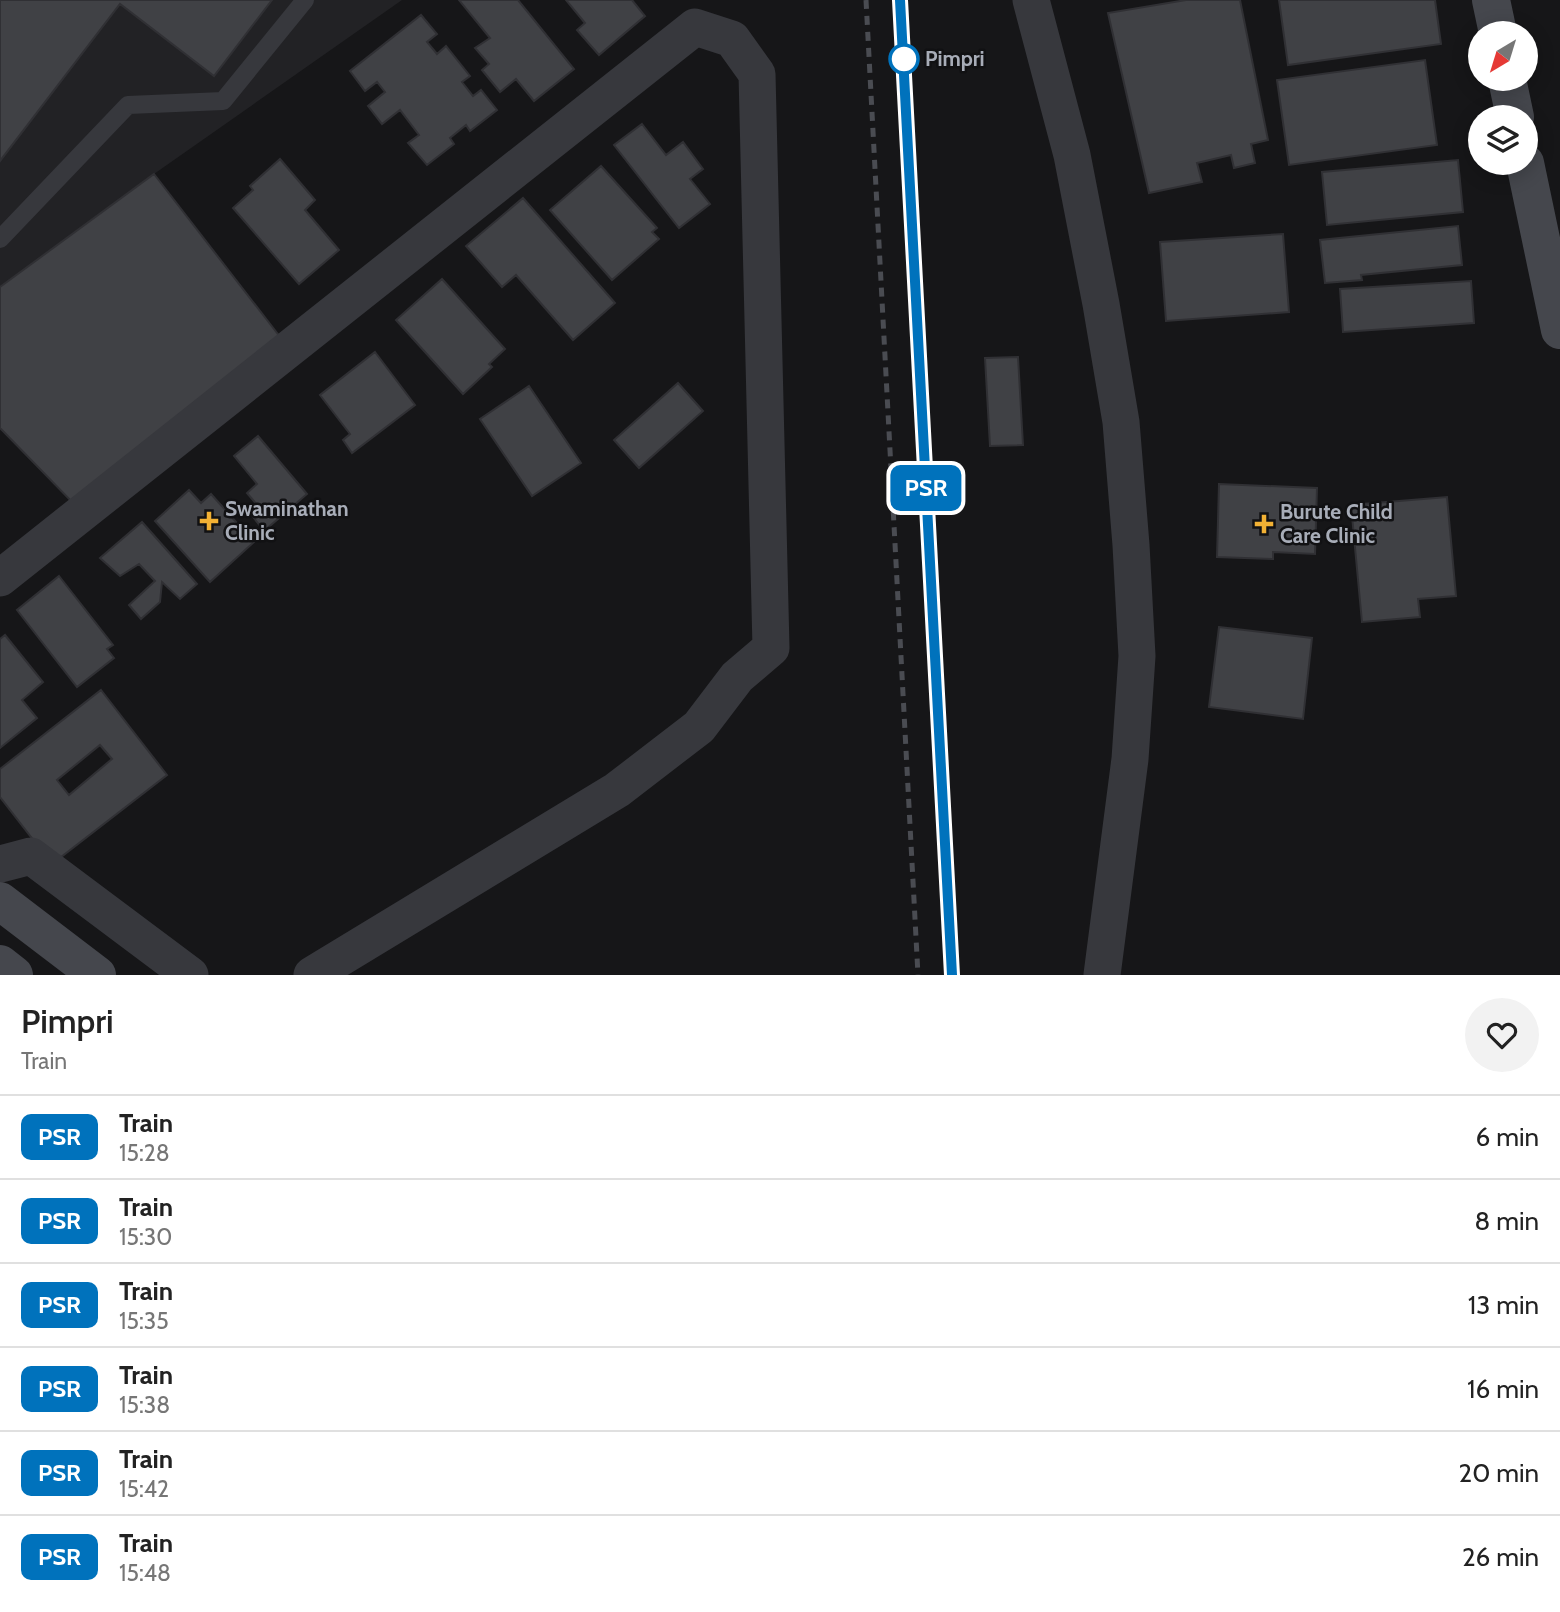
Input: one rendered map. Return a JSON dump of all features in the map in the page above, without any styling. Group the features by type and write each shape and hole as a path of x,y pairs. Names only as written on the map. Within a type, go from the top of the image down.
{"street":[{"path":"1031,0 1072,155 1101,304 1121,422 1131,545 1137,656 1131,746 1102,975"},
{"path":"1491,0 1495,21"},
{"path":"0,578 695,27 732,39 757,74 771,648 737,677 699,727 617,790 312,975"},
{"path":"1529,175 1552,254 1560,330"},
{"path":"0,864 31,856 190,975"},
{"path":"0,901 97,975"},
{"path":"0,964 14,975"}],"lane":[{"path":"0,239 128,105 223,101 304,0"}],"shaded area":[{"path":"0,0 402,0 154,174 0,287"}],"building":[{"path":"0,0 272,0 214,76 120,4 0,161"},
{"path":"459,0 518,0 574,69 534,101 516,79 500,92 482,70 489,64 475,48 490,38"},
{"path":"566,0 632,0 645,16 599,55 577,30 585,23"},
{"path":"1186,0 1240,0 1268,140 1251,144 1255,163 1234,168 1231,155 1197,163 1202,182 1149,193 1108,13"},
{"path":"1279,0 1435,0 1441,44 1288,65"},
{"path":"421,15 437,34 427,42 437,54 446,46 470,76 462,82 473,96 481,90 497,110 470,131 466,125 450,138 454,144 427,165 408,143 419,135 400,110 382,124 368,106 385,92 377,82 365,91 350,71"},
{"path":"1425,60 1437,145 1289,165 1277,80"},
{"path":"642,124 666,155 683,142 703,169 690,179 710,204 679,228 614,145"},
{"path":"280,159 315,200 305,210 339,250 299,284 233,208 253,190 250,186"},
{"path":"1458,160 1463,212 1327,225 1322,172"},
{"path":"601,166 657,228 652,232 659,239 612,280 550,210"},
{"path":"154,174 284,342 74,504 0,428 0,287"},
{"path":"523,198 615,303 573,340 516,275 502,287 466,246"},
{"path":"1458,226 1462,265 1361,275 1362,280 1325,283 1320,240"},
{"path":"1283,234 1289,312 1166,321 1160,242"},
{"path":"442,279 505,349 489,364 492,367 463,394 396,320"},
{"path":"1471,281 1474,323 1343,332 1340,289"},
{"path":"375,352 415,405 352,453 343,440 350,434 320,395"},
{"path":"1018,357 1023,445 990,446 985,358"},
{"path":"678,383 703,411 639,468 614,440"},
{"path":"529,386 581,463 532,496 480,419"},
{"path":"258,436 307,494 264,531 250,513 258,506 247,493 257,484 234,456"},
{"path":"1219,484 1317,488 1315,554 1273,552 1273,559 1217,557"},
{"path":"189,490 201,503 211,494 254,542 210,582 155,521"},
{"path":"1447,497 1456,596 1418,599 1420,617 1362,622 1351,505"},
{"path":"142,522 197,584 180,599 162,582 160,602 141,619 129,605 155,581 139,564 120,576 100,558"},
{"path":"59,576 113,645 107,649 114,658 77,687 17,610"},
{"path":"1219,627 1312,638 1303,719 1209,707"},
{"path":"5,635 43,682 22,700 37,718 0,748 0,639"},
{"path":"101,690 167,775 52,864 0,797 0,769","holes":["100,745 112,759 69,795 57,780"]}],"railway":[{"path":"866,0 918,975"},
{"path":"900,0 952,975"}],"train":[{"name":"PSR","path":"900,0 952,975"}],"place":[{"name":"Pimpri","path":"904,59"},
{"name":"Swaminathan Clinic","path":"209,521"},
{"name":"Burute Child Care Clinic","path":"1264,524"}]}
